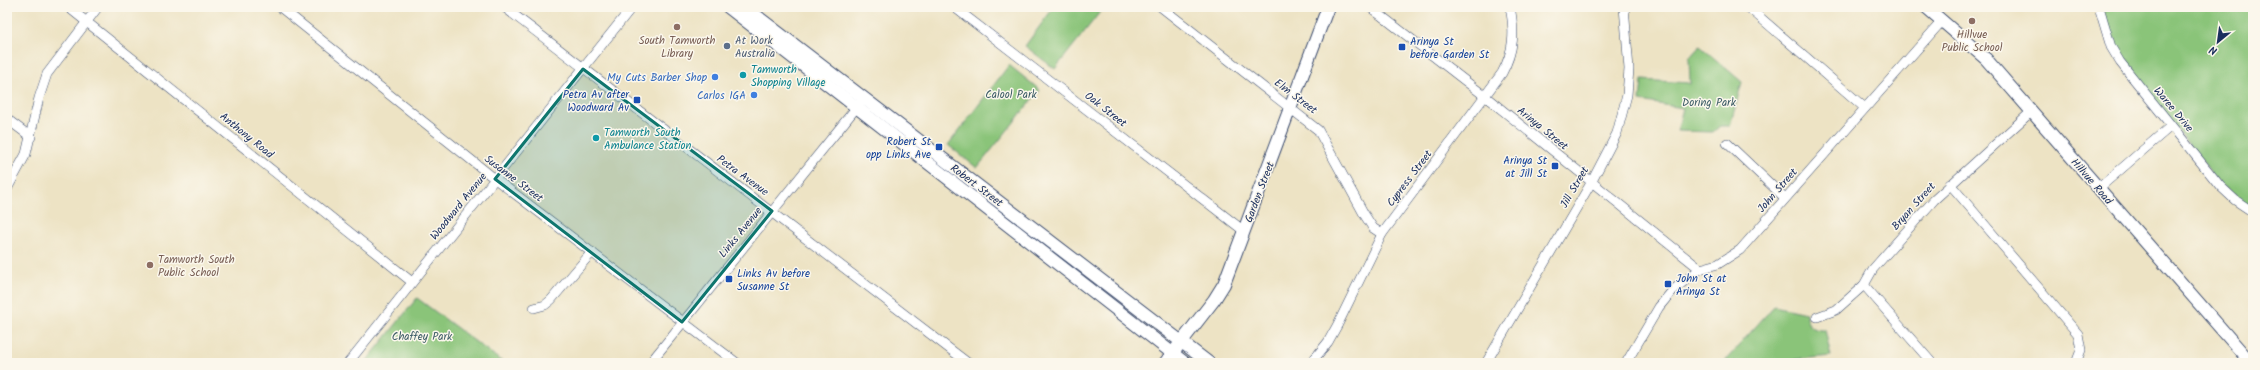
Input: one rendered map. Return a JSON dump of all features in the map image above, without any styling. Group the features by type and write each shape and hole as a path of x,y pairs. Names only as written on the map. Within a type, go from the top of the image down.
{"street":[{"name":"Anthony Road","path":"68,7 412,282"},
{"path":"7,189 21,166 31,138 39,98 47,74 98,7"},
{"name":"Susanne Street","path":"280,7 495,179 737,363"},
{"name":"Petra Avenue","path":"504,7 583,69 772,211 968,363"},
{"name":"Woodward Avenue","path":"348,363 632,7"},
{"name":"Robert Street","path":"728,7 1169,358 1185,363"},
{"name":"Robert Street","path":"745,7 1209,363"},
{"name":"Oak Street","path":"954,7 1244,231"},
{"name":"Elm Street","path":"1161,7 1318,130 1364,214 1373,228 1382,234"},
{"name":"Garden Street","path":"1169,358 1220,293 1328,7"},
{"name":"Arinya Street","path":"1370,7 1486,97 1590,183 1700,269"},
{"name":"Cypress Street","path":"1312,363 1338,324 1382,234 1486,97 1502,73 1511,53 1514,37 1510,7"},
{"name":"Jill Street","path":"1486,363 1590,183 1617,133 1627,95 1629,69 1624,7"},
{"path":"1748,7 1865,108"},
{"name":"Hillvue Road","path":"1926,7 1986,59 2251,363"},
{"name":"Waree Drive","path":"2099,7 2111,47 2120,62 2220,186 2235,200 2253,212"},
{"name":"John Street","path":"1626,363 1666,298 1673,290 1700,269 1718,264 1740,250 1942,21"},
{"name":"Links Avenue","path":"650,363 864,98"},
{"name":"Bryan Street","path":"1817,317 1836,310 1864,285 1873,269 1950,184 2032,111"},
{"path":"7,119 31,138"},
{"path":"2099,188 2171,126"},
{"path":"1727,143 1785,198"},
{"path":"1950,184 2078,334 2081,350 2076,363"},
{"path":"534,308 545,305 551,300 592,252"},
{"path":"1864,285 1932,363"}],"highlighted area":[{"path":"583,69 772,211 682,322 495,179"}],"green space":[{"name":"Calool Park","path":"1054,7 1104,7 1055,69 1025,46"},
{"path":"2102,7 2253,7 2253,209 2220,184 2117,53"},
{"name":"Doring Park","path":"1700,46 1742,82 1730,126 1720,126 1713,132 1677,131 1683,108 1640,101 1642,80 1690,83 1689,58"},
{"name":"Calool Park","path":"1009,65 1040,90 977,168 948,145"},
{"name":"Chaffey Park","path":"417,298 504,363 365,363"},
{"path":"1774,306 1806,313 1807,321 1811,326 1817,329 1825,330 1831,356 1759,363 1727,363 1725,361"}],"place":[{"name":"Hillvue Public School","path":"1972,21"},
{"name":"South Tamworth Library","path":"677,27"},
{"name":"At Work Australia","path":"727,46"},
{"name":"Arinya St before Garden St","path":"1402,47"},
{"name":"Tamworth Shopping Village","path":"743,75"},
{"name":"My Cuts Barber Shop","path":"715,77"},
{"name":"Carlos IGA","path":"754,95"},
{"name":"Petra Av after Woodward Av","path":"637,100"},
{"name":"Tamworth South Ambulance Station","path":"596,138"},
{"name":"Robert St opp Links Ave","path":"939,147"},
{"name":"Arinya St at Jill St","path":"1555,166"},
{"name":"Tamworth South Public School","path":"150,265"},
{"name":"Links Av before Susanne St","path":"729,279"},
{"name":"John St at Arinya St","path":"1668,284"}]}
